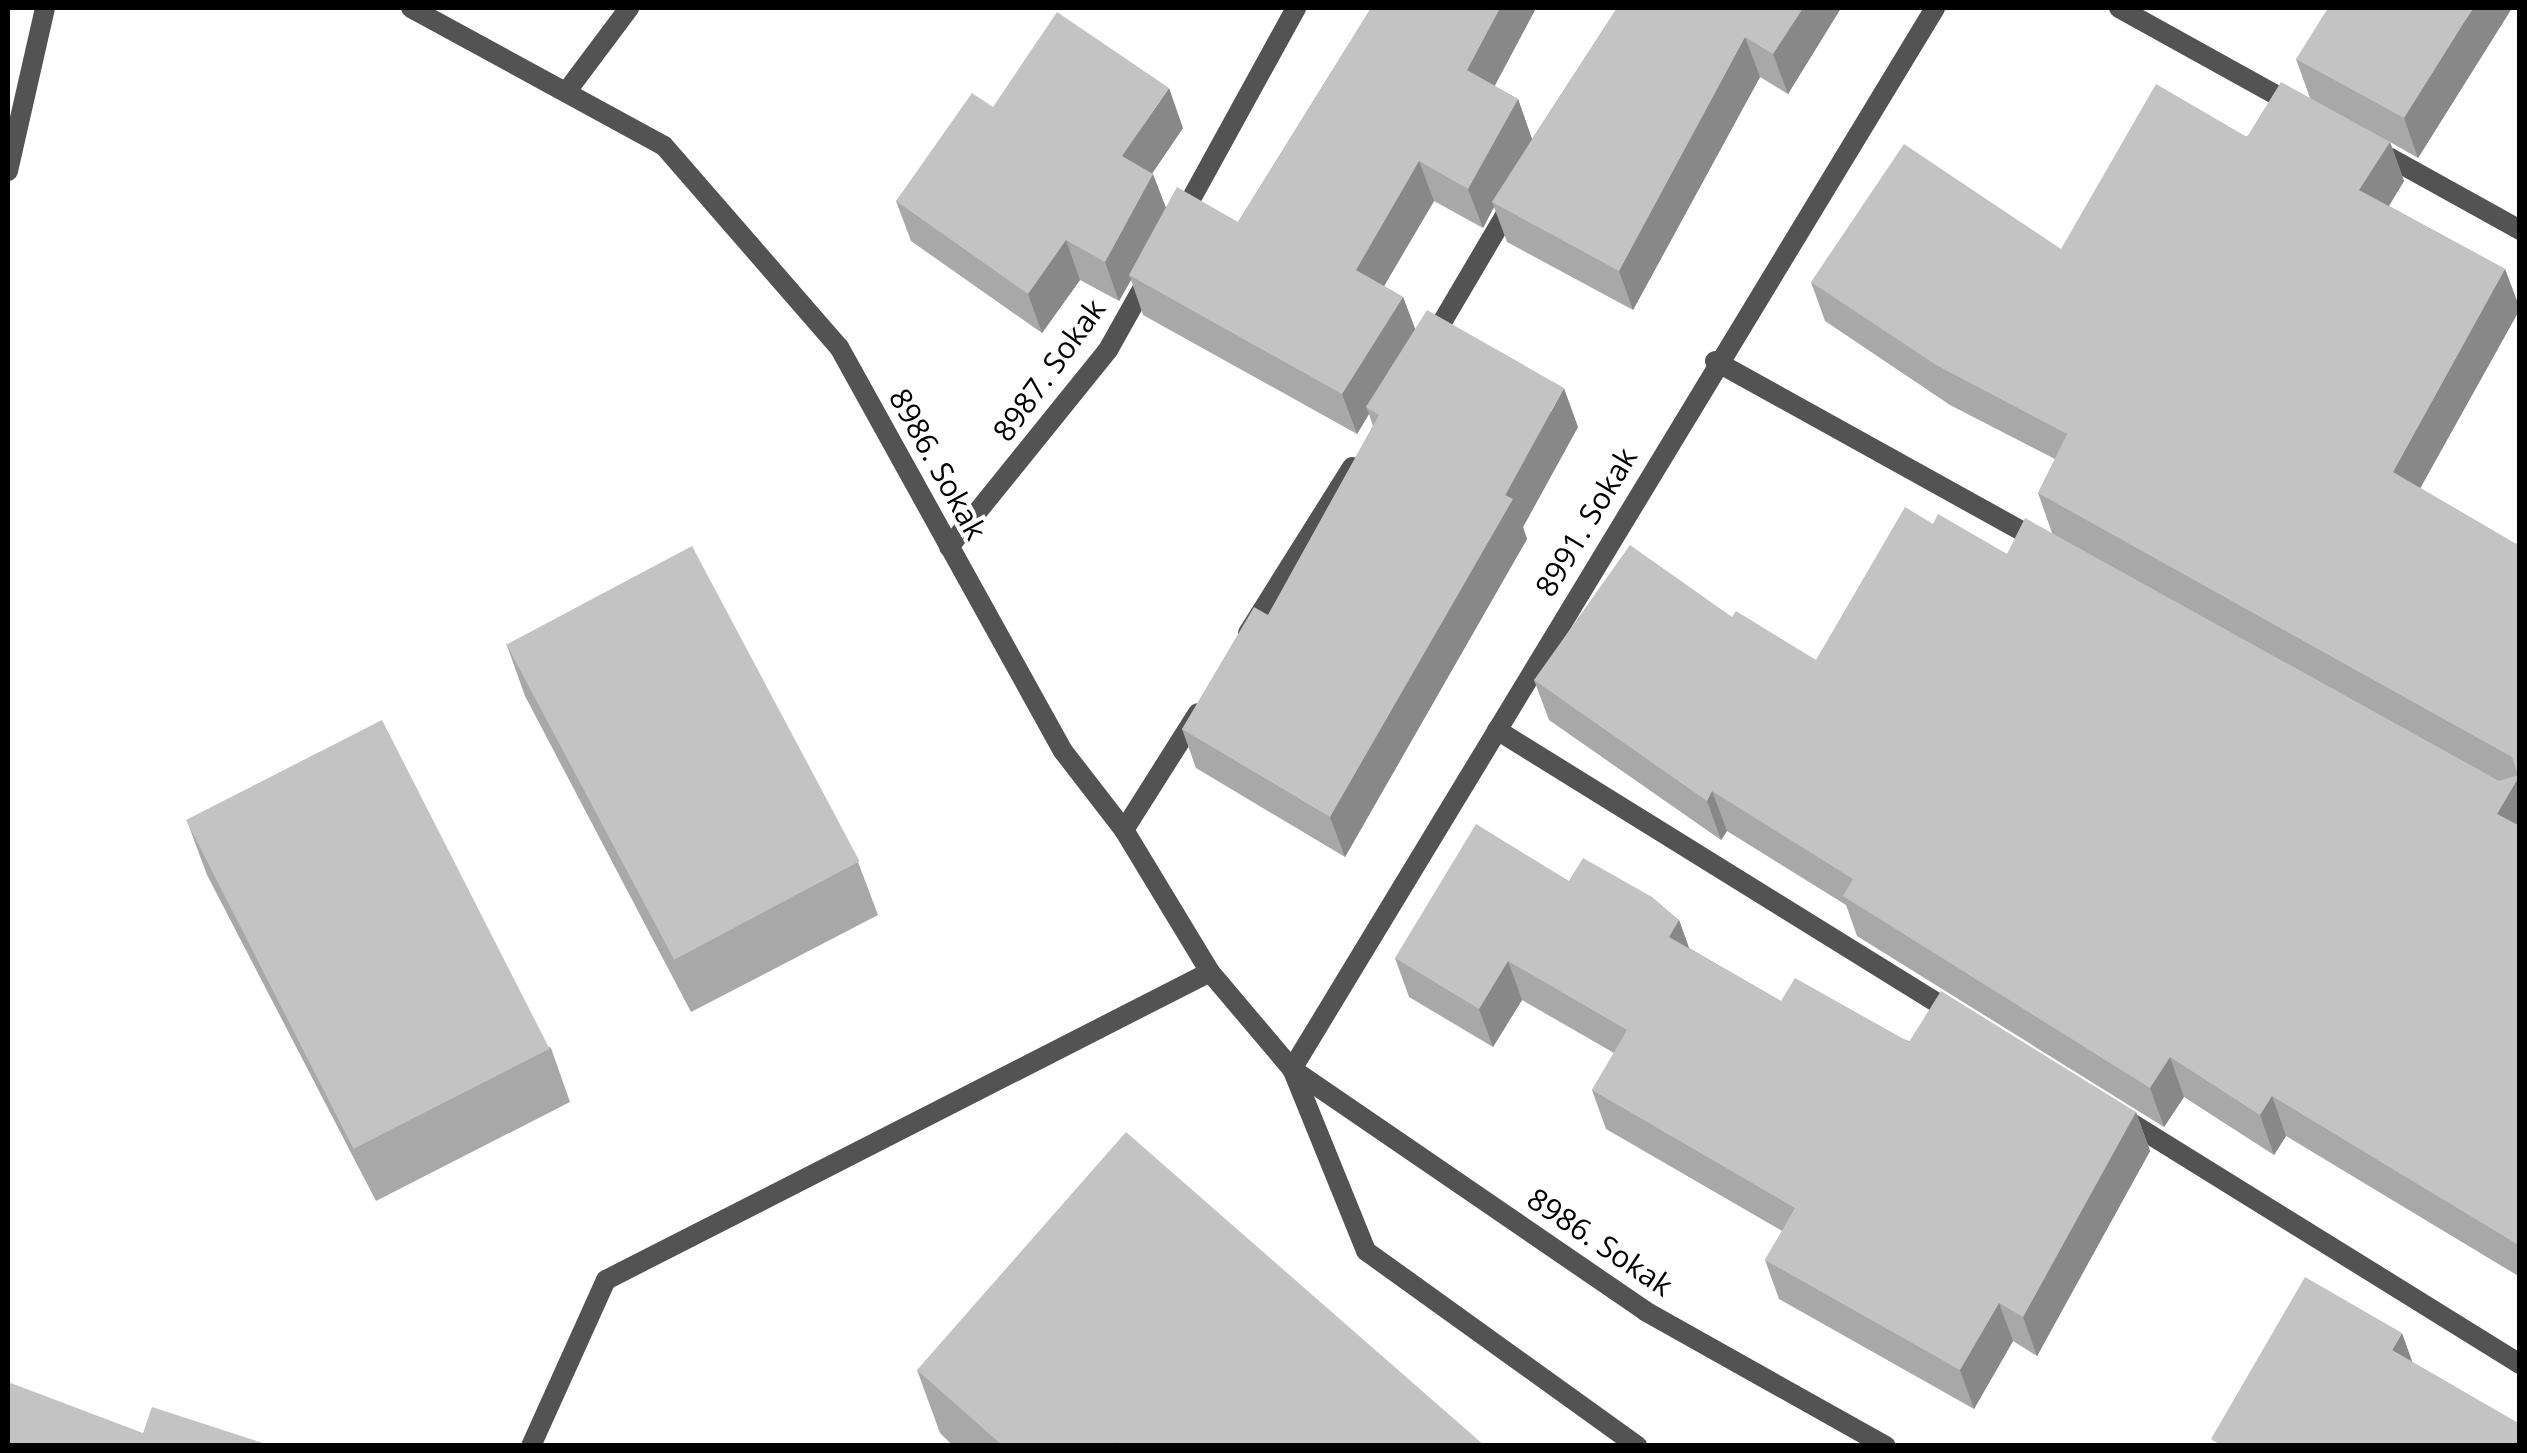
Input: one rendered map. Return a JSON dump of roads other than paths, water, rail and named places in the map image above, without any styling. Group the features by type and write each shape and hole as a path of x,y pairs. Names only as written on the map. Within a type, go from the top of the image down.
{"street":[{"path":"8,171 45,8"},
{"name":"8986. Sokak","path":"411,8 664,146 839,347 1062,751 1124,830 1210,972 1292,1069 1645,1311 1886,1446"},
{"path":"567,91 628,8"},
{"name":"8987. Sokak","path":"949,547 1108,350 1296,8"},
{"name":"8991. Sokak","path":"1292,1069 1715,360 1936,8"},
{"path":"2119,8 2310,114"},
{"path":"2345,133 2520,230"},
{"path":"1422,356 1529,172"},
{"path":"1715,360 2058,551"},
{"path":"1231,660 1369,440"},
{"path":"1124,830 1210,694"},
{"path":"1497,730 1983,1032"},
{"path":"531,1446 606,1280 1210,972"},
{"name":"8986. Sokak","path":"1292,1069 1366,1251 1637,1446"},
{"path":"2100,1104 2520,1364"}]}
